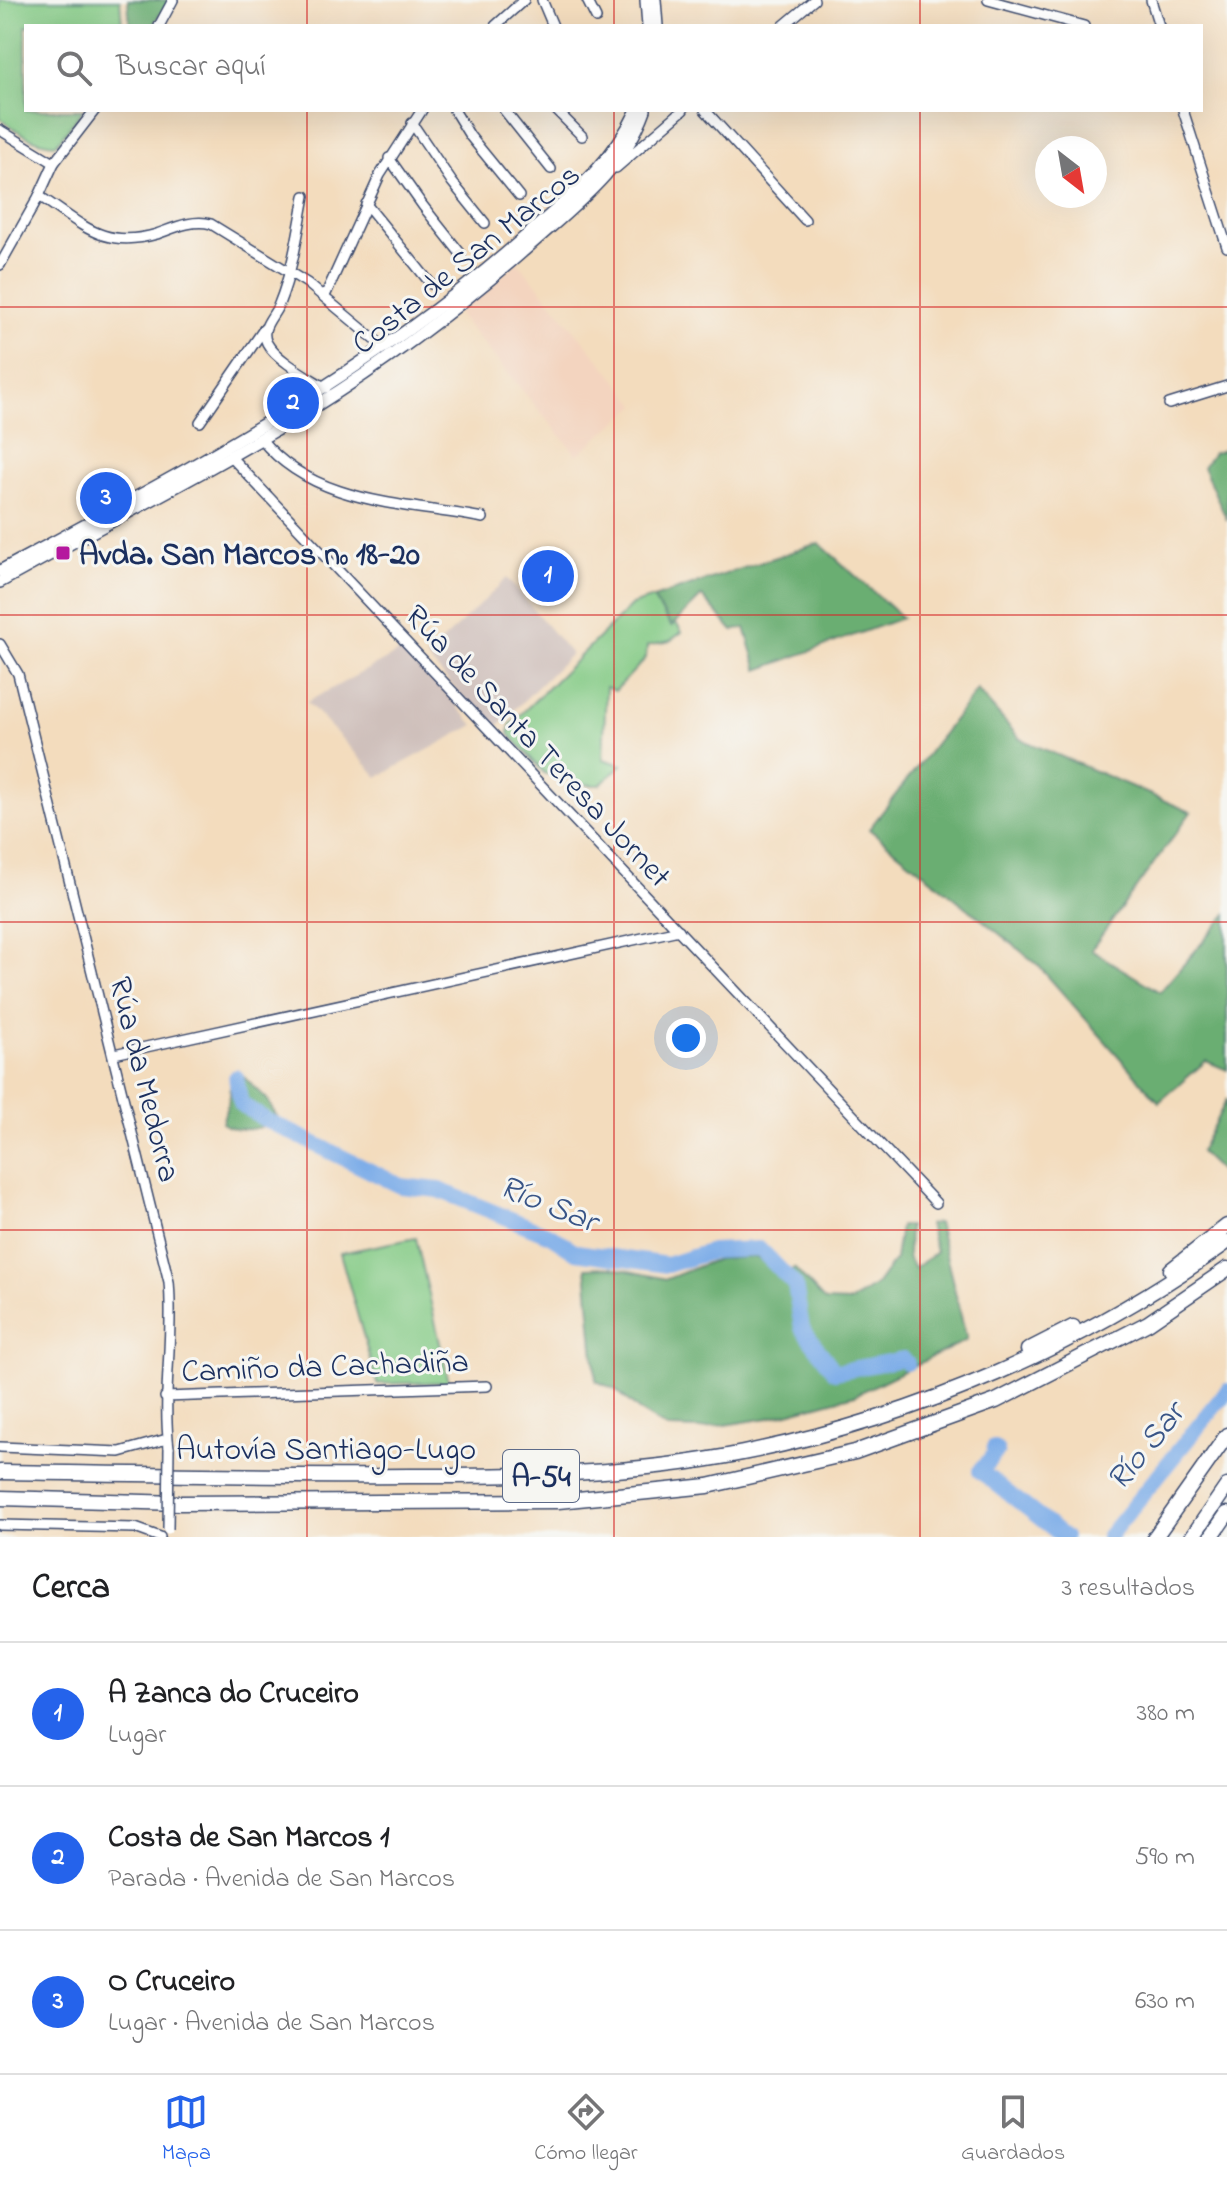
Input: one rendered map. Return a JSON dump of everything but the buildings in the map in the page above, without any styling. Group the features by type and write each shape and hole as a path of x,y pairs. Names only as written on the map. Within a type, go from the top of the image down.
{"highway":[{"path":"971,1383 1001,1363 1159,1278 1227,1226"},
{"name":"Autovía Santiago-Lugo","path":"0,1472 250,1477 551,1476 740,1454 846,1428 971,1383 1054,1348 1136,1301 1227,1242"},
{"name":"Autovía Santiago-Lugo","path":"0,1498 180,1503 558,1501 708,1486 855,1452 996,1401 1148,1323 1227,1269"},
{"path":"1155,1537 1227,1435"},
{"path":"1167,1537 1227,1451"},
{"path":"0,1465 99,1474"},
{"path":"1192,1537 1227,1486"},
{"path":"0,1506 30,1502 180,1503"},
{"path":"1211,1537 1227,1514"}],"main road":[{"path":"648,2 648,24"},
{"path":"648,2 656,24"},
{"name":"Costa de San Marcos","path":"333,391 373,357 380,344 407,333 602,174 636,112"},
{"path":"636,136 638,112"},
{"name":"Costa de San Marcos","path":"333,391 437,323 506,266 602,174 636,136 644,112"},
{"path":"380,344 394,348 437,323"},
{"path":"0,582 261,439 384,356 380,344"},
{"path":"0,571 333,391"},
{"path":"230,456 235,448 270,428 282,416"},
{"path":"146,492 172,483 222,455 230,456"}],"street":[{"path":"160,24 173,0"},
{"path":"501,24 524,0"},
{"path":"542,0 552,24"},
{"path":"587,0 596,18"},
{"path":"785,24 814,0"},
{"path":"988,0 1077,24"},
{"path":"1151,0 1158,24"},
{"path":"0,265 54,163 93,112"},
{"path":"325,296 389,158 420,112"},
{"path":"455,112 470,136 519,196"},
{"path":"506,112 551,169"},
{"path":"558,112 582,136"},
{"path":"636,136 656,132 681,112"},
{"path":"707,112 805,220"},
{"path":"1184,112 1227,247"},
{"path":"412,123 452,182 485,223"},
{"path":"0,130 54,163"},
{"path":"389,158 461,254"},
{"path":"39,196 86,230 122,238 137,239 194,223 211,224 325,296 380,344"},
{"path":"200,422 277,308 291,273 305,196"},
{"path":"366,204 431,284"},
{"path":"265,327 264,336 271,349 333,391"},
{"path":"1169,404 1227,386"},
{"path":"261,439 296,472 331,487 368,500 483,518"},
{"name":"Rúa de Santa Teresa Jornet","path":"230,456 936,1203"},
{"name":"Rúa da Medorra","path":"0,644 18,674 169,1282 172,1319 165,1397 168,1443 165,1534"},
{"name":"Rúa de Santa Teresa Jornet","path":"114,1054 679,930"},
{"name":"Camiño da Cachadiña","path":"165,1397 487,1386"},
{"path":"0,1447 120,1452 168,1443"},
{"path":"0,1525 135,1528 165,1534"}],"shaded area":[{"path":"518,262 637,405 577,455 457,313"},
{"path":"507,578 571,654 498,726 490,726 426,657"},
{"path":"405,649 474,725 378,777 307,702"}],"green space":[{"path":"0,0 120,0 122,24 24,24 24,112 81,112 56,144 26,136 0,118"},
{"path":"128,0 170,0 153,24 130,24"},
{"path":"1227,449 1227,520 1203,467 1213,453"},
{"path":"819,543 902,618 758,670 745,628 733,631 702,596 672,626 653,598"},
{"path":"653,598 671,626 676,623 682,632 670,641 647,646 646,658 615,691 606,687 603,759 622,765 600,785 582,784 568,773 545,774 509,734 510,725 632,605"},
{"path":"977,690 1020,739 1191,812 1091,950 1160,992 1227,914 1227,1070 1206,1061 1159,1102 1037,964 869,829"},
{"path":"235,1072 241,1074 267,1100 277,1117 272,1122 251,1129 222,1123 230,1096 231,1076"},
{"path":"1227,1099 1227,1176 1226,1177 1200,1152"},
{"path":"938,1223 967,1340 855,1395 769,1418 699,1429 667,1428 642,1413 615,1389 596,1381 586,1268 610,1267 667,1279 717,1259 756,1257 784,1277 794,1268 825,1301 851,1302 877,1284 895,1259 900,1226 909,1226 908,1257 914,1269 936,1252 929,1224"},
{"path":"416,1238 449,1382 377,1384 340,1253"}],"waterway":[{"name":"Río Sar","path":"236,1077 241,1104 266,1120 401,1186 439,1190 550,1235 576,1252 667,1265 712,1251 760,1249 795,1285 802,1328 835,1372 903,1359 907,1363"},
{"name":"Río Sar","path":"1108,1537 1227,1391"},
{"name":"Río Sar","path":"994,1448 997,1451 980,1471 1064,1537"}],"place":[{"name":"Costa de San Marcos 1","path":"293,403"},
{"name":"O Cruceiro","path":"106,498"},
{"name":"Avda. San Marcos nº 18-20","path":"63,553"},
{"name":"A Zanca do Cruceiro","path":"548,576"}]}
